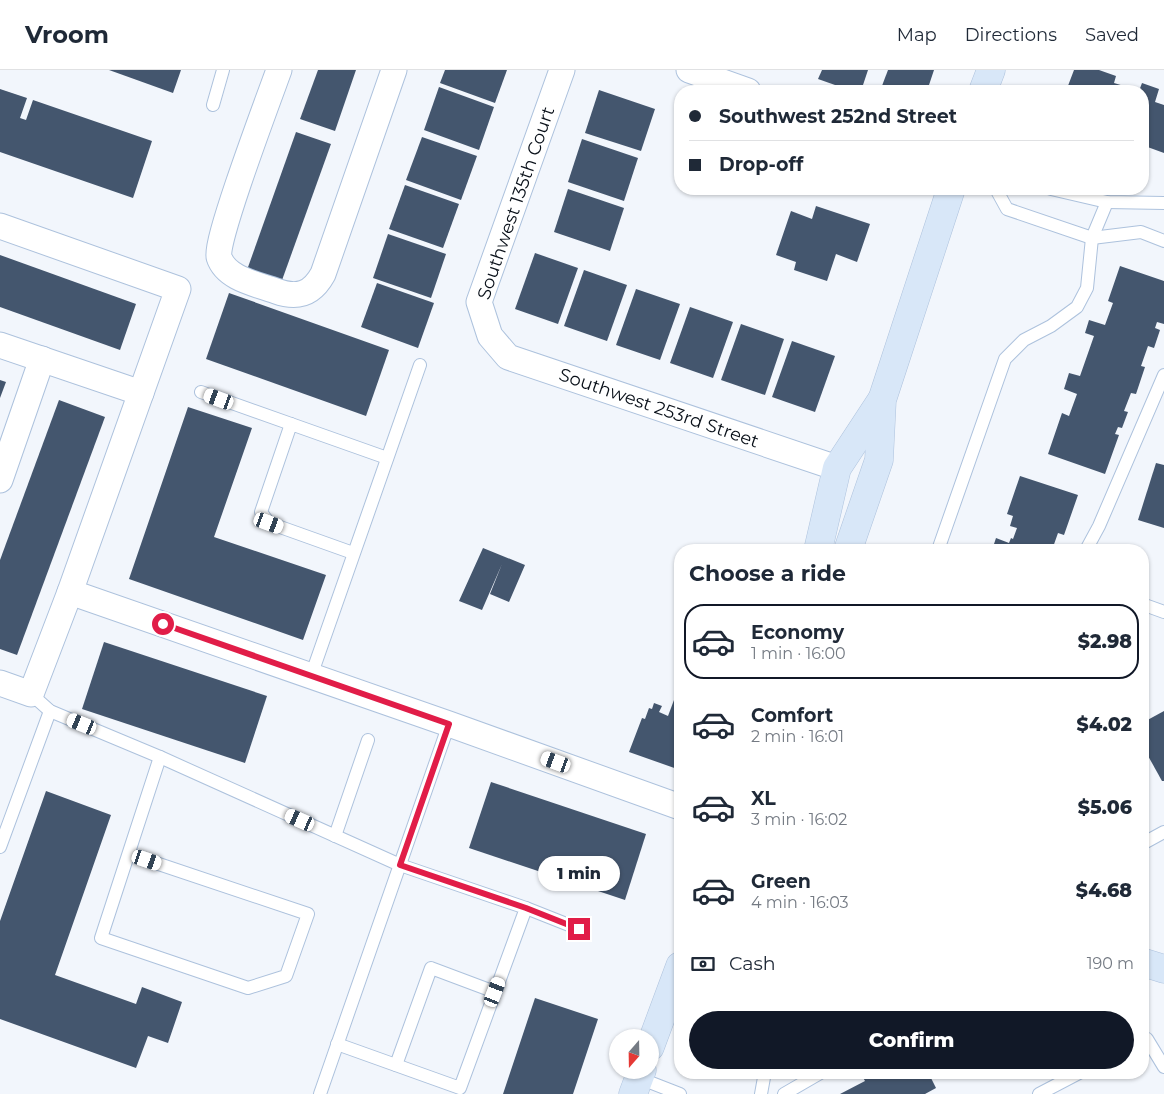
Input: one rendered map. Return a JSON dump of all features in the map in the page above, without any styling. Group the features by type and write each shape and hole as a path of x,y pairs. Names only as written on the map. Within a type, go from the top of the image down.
{"main road":[{"path":"986,85 991,70"},
{"path":"850,544 879,460 882,400 949,195"},
{"path":"819,544 837,468 882,400"},
{"path":"1149,964 1164,969"},
{"path":"657,1029 674,982"}],"street":[{"path":"279,70 228,214 219,244 218,256 224,267 233,275 281,293 296,295 308,292 317,285 323,274 394,70"},
{"name":"Southwest 135th Court","path":"490,336 479,302 562,70"},
{"path":"689,70 731,85"},
{"path":"0,226 178,289 70,592 31,694 0,683"},
{"name":"Southwest 253rd Street","path":"490,336 508,357 837,468"},
{"path":"0,345 142,393"},
{"path":"0,480 42,359"},
{"path":"70,592 674,805"}],"lane":[{"path":"213,105 224,70"},
{"path":"1000,195 1007,209 1092,238 1141,232 1164,241"},
{"path":"1077,195 1107,202 1164,203"},
{"path":"940,544 1005,359 1024,340 1052,326 1077,307 1087,288 1092,238 1107,202"},
{"path":"311,676 420,365"},
{"path":"1089,544 1099,526 1164,375"},
{"path":"201,392 387,458"},
{"path":"291,424 261,512 269,523 353,553"},
{"path":"1149,607 1164,612"},
{"path":"31,694 50,711 160,757 400,865 526,908 579,929"},
{"path":"0,847 50,711"},
{"path":"320,1094 449,724"},
{"path":"335,836 368,740"},
{"path":"129,854 308,914 286,976 248,988 101,938 160,757"},
{"path":"1149,840 1164,832"},
{"path":"337,1044 460,1088 526,908"},
{"path":"396,1065 431,968 495,992"},
{"path":"1149,1045 1164,1068"},
{"path":"761,1094 764,1079"},
{"path":"784,1094 810,1079"},
{"path":"1039,1094 1068,1079"},
{"path":"638,1081 680,1094"}],"building":[{"path":"109,70 181,70 173,93"},
{"path":"318,70 356,70 335,131 300,119"},
{"path":"445,70 507,70 495,103 440,83"},
{"path":"822,70 868,70 863,85 835,85 818,79"},
{"path":"888,70 934,70 929,85 882,85"},
{"path":"1074,70 1099,70 1116,76 1114,83 1121,85 1068,85"},
{"path":"1149,85 1159,89 1155,102 1164,105 1164,153 1149,148"},
{"path":"439,87 494,107 479,150 424,130"},
{"path":"0,89 27,98 20,118 26,120 33,100 152,141 133,198 0,152"},
{"path":"599,90 655,109 641,151 585,133"},
{"path":"296,132 331,144 281,283 247,270"},
{"path":"422,137 477,156 461,200 406,180"},
{"path":"582,139 638,158 624,201 568,182"},
{"path":"405,185 459,204 443,248 389,229"},
{"path":"568,189 624,208 610,251 554,232"},
{"path":"816,206 870,224 857,262 836,254 827,281 794,270 796,262 776,255 791,211 812,219"},
{"path":"388,234 446,254 431,298 373,278"},
{"path":"535,253 578,268 558,324 515,309"},
{"path":"0,255 136,304 120,350 0,307"},
{"path":"1120,266 1164,281 1164,324 1157,322 1155,328 1160,330 1154,348 1148,346 1141,366 1145,367 1136,394 1131,393 1124,411 1128,412 1122,428 1118,427 1115,434 1119,435 1105,474 1048,454 1062,413 1069,416 1077,394 1064,389 1069,373 1080,376 1094,336 1085,333 1089,320 1105,325 1113,303 1108,301"},
{"path":"584,270 627,285 607,341 564,326"},
{"path":"377,283 434,303 418,348 361,327"},
{"path":"636,289 680,304 660,360 616,345"},
{"path":"229,293 389,350 366,416 206,359"},
{"path":"690,307 733,322 713,378 670,363"},
{"path":"741,324 784,339 765,395 721,380"},
{"path":"792,341 835,356 815,412 772,397"},
{"path":"0,380 6,382 0,398"},
{"path":"59,400 105,417 17,655 0,649 0,560"},
{"path":"188,407 252,428 214,537 326,575 303,640 129,579"},
{"path":"1156,463 1164,465 1164,528 1138,520"},
{"path":"1020,476 1078,495 1064,535 1058,533 1054,544 994,544 996,538 1009,543 1011,538 1013,539 1017,528 1010,526 1013,516 1007,514"},
{"path":"483,548 525,565 509,602 490,594 502,564 482,610 459,601"},
{"path":"104,642 267,696 245,763 82,709"},
{"path":"674,700 674,768 629,752 642,718 645,719 649,708 652,709 654,703 662,706 659,712 668,716"},
{"path":"1164,711 1164,781 1162,781 1149,758 1149,719"},
{"path":"491,782 646,834 625,900 469,848"},
{"path":"46,791 111,815 55,975 136,1004 142,987 182,1002 168,1043 148,1036 136,1068 0,1019 0,921"},
{"path":"535,998 598,1019 573,1094 503,1094"},
{"path":"864,1079 932,1079 936,1088 925,1094 840,1094 865,1081"}],"route":[{"path":"163,624 449,724 400,865 526,908 579,929"}]}
